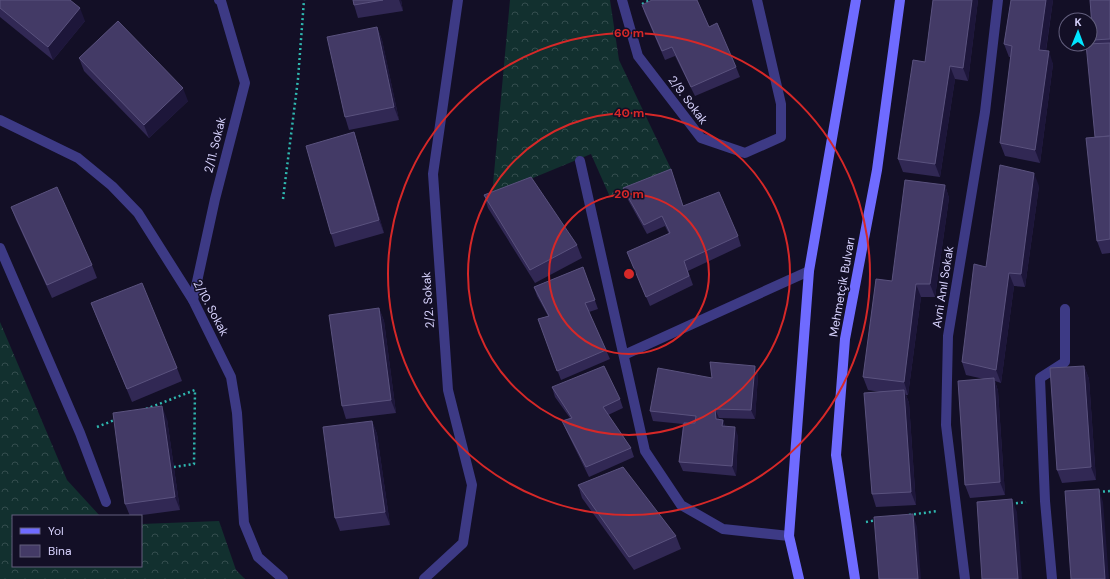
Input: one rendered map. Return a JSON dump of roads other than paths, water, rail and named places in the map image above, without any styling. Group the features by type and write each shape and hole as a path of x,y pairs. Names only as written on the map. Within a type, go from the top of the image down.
{"main road":[{"path":"799,579 789,536 810,271 856,0"},
{"name":"Mehmetçik Bulvarı","path":"854,579 848,524 836,455 845,339 876,170 900,0"}],"street":[{"name":"2/11. Sokak","path":"193,300 215,198 245,83 221,1 219,0"},
{"name":"2/2. Sokak","path":"424,579 463,544 472,485 448,390 433,174 458,0"},
{"name":"2/9. Sokak","path":"622,0 638,56 700,138 745,153 781,137 781,104 757,0"},
{"name":"Avni Anıl Sokak","path":"965,579 946,425 948,336 985,112 998,0"},
{"name":"2/10. Sokak","path":"0,120 78,158 112,186 138,213 193,300 231,377 237,413 244,523 258,557 283,579"},
{"path":"580,161 645,451 681,504 723,529 789,536"},
{"path":"0,248 80,433 106,502"},
{"path":"624,356 810,271"},
{"path":"1052,579 1046,501 1040,378 1065,362 1065,309"}]}
